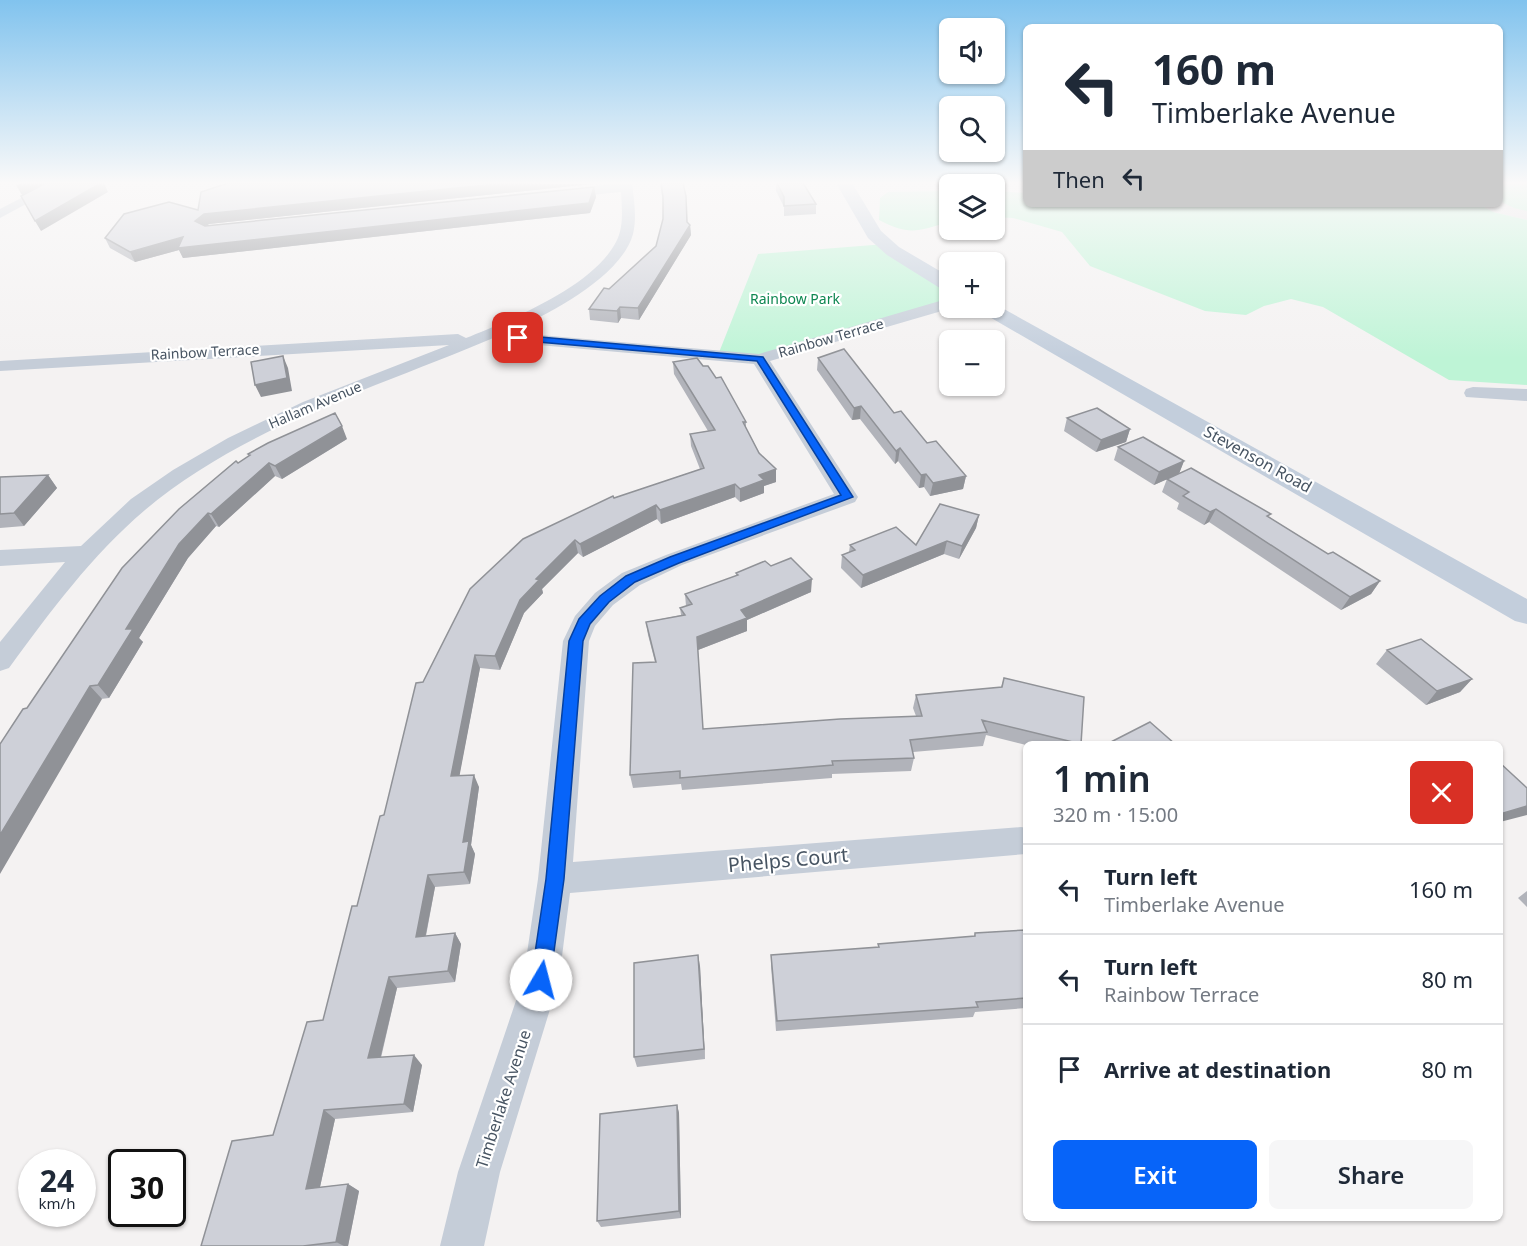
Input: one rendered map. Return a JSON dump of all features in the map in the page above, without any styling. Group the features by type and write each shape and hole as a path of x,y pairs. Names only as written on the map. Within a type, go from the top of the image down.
{"main road":[{"path":"882,241 893,251 939,279"},
{"name":"Stevenson Road","path":"1005,318 1527,613"}],"street":[{"name":"Hallam Avenue","path":"0,661 87,553 132,511 162,487 224,448 312,405 488,334 572,292 610,259 623,241"},
{"name":"Rainbow Terrace","path":"0,366 410,342 488,334 760,359 939,306"},
{"path":"410,342 414,344 419,363"},
{"name":"Timberlake Avenue","path":"462,1246 479,1172 541,980 555,879 576,641 584,622 604,599 631,579 674,560 847,497 760,359"},
{"path":"1473,393 1527,394"},
{"path":"0,558 87,553"},
{"name":"Phelps Court","path":"555,879 1021,842"}],"green space":[{"path":"1070,241 1527,241 1527,385 1449,380 1323,307 1291,299 1264,306 1246,315 1205,311 1090,266"},
{"name":"Rainbow Park","path":"886,244 939,279 939,306 760,359 718,355 758,254"}],"building":[{"path":"111,241 168,241 130,252"},
{"path":"181,241 241,241 178,248"},
{"path":"657,241 680,241 638,308 620,307 617,311 589,309 604,288 609,289 656,246"},
{"path":"844,349 894,413 901,411 927,443 936,441 966,476 933,483 926,474 921,475 900,448 896,451 861,406 854,408 818,358"},
{"path":"283,356 287,378 255,385 251,362"},
{"path":"697,358 703,366 708,366 716,378 721,377 746,422 743,422 759,453 776,469 759,475 764,480 740,489 735,484 660,510 656,505 580,544 575,540 536,579 539,580 520,600 495,656 475,655 451,776 474,775 463,842 469,841 464,872 428,875 416,937 455,933 448,971 389,977 368,1058 414,1055 404,1104 324,1110 306,1189 348,1184 336,1242 303,1246 201,1246 232,1141 273,1135 307,1022 323,1020 352,906 357,906 380,816 384,815 416,683 423,682 470,589 523,539 613,496 614,498 704,468 690,434 715,430 673,362"},
{"path":"1097,408 1130,429 1101,440 1067,418"},
{"path":"335,413 342,426 275,466 269,463 211,514 208,513 179,544 126,629 133,629 98,685 90,686 0,835 0,744 122,568 179,509 236,461 238,463 250,455 248,454 268,443"},
{"path":"1143,437 1184,461 1159,472 1118,447"},
{"path":"1191,468 1271,514 1267,516 1328,554 1333,552 1380,581 1350,597 1216,509 1210,512 1183,496 1189,492 1167,479"},
{"path":"48,475 14,513 0,514 0,477"},
{"path":"940,504 979,515 962,546 947,541 863,575 842,555 855,550 850,545 896,527 916,545"},
{"path":"791,558 812,579 741,610 747,618 697,637 703,729 840,719 922,716 916,695 1002,687 1004,678 1084,697 1081,741 1069,741 982,720 987,732 910,740 914,758 832,761 833,765 680,778 680,771 630,775 633,663 656,662 646,622 685,615 680,608 692,604 685,594 738,575 736,573 765,561 771,566"},
{"path":"1421,639 1472,679 1437,691 1387,650"},
{"path":"1150,722 1172,741 1113,741"},
{"path":"1503,766 1527,788 1527,806 1503,813"},
{"path":"1023,930 1023,998 976,1002 978,1007 777,1021 771,955 879,947 878,944 975,936 975,933"},
{"path":"698,955 704,1049 634,1057 634,963"},
{"path":"677,1105 679,1211 597,1221 600,1114"}],"route":[{"path":"518,338 760,359 847,497 674,560 631,579 604,599 584,622 576,641 555,879 541,980"}]}
